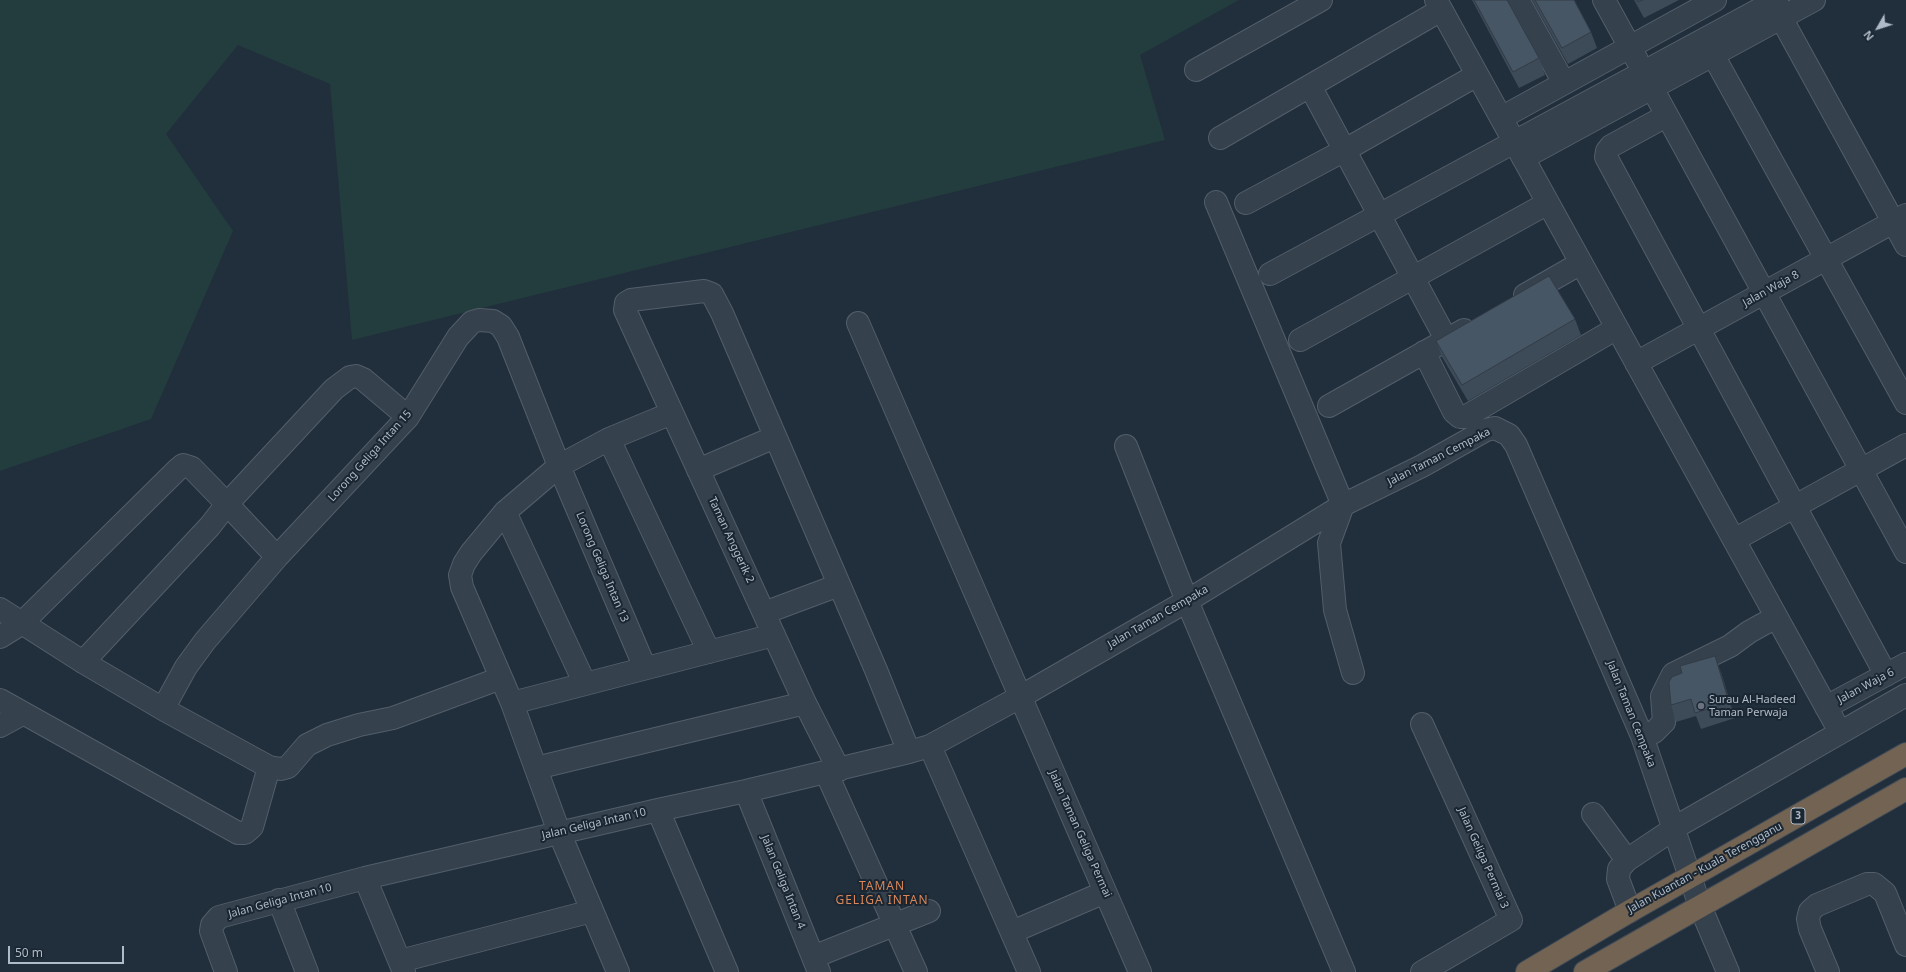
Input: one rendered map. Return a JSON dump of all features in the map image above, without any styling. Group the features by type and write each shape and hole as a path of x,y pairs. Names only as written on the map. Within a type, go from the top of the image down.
{"highway":[{"name":"Jalan Kuantan - Kuala Terengganu","path":"1527,972 1630,911 1691,878 1906,754"},
{"path":"1585,972 1906,789"}],"street":[{"path":"1196,70 1321,0"},
{"path":"1518,0 1564,83"},
{"path":"1604,0 1666,116 1906,552"},
{"path":"1500,118 1630,47 1688,6 1716,0"},
{"path":"1270,274 1379,216 1518,150 1648,80 1776,5 1814,0"},
{"path":"1220,138 1310,86 1438,5 1840,732"},
{"path":"1648,80 1712,55 1776,5"},
{"path":"1776,5 1900,218 1906,245"},
{"path":"1712,55 1906,403"},
{"path":"1246,204 1477,75"},
{"path":"1310,86 1446,339"},
{"path":"1666,116 1611,146 1607,151 1606,157 1886,675"},
{"path":"1216,202 1343,505 1329,543 1335,610 1353,673"},
{"path":"1300,340 1548,203"},
{"name":"Jalan Waja 8","path":"1636,363 1900,218"},
{"path":"1507,305 1581,263"},
{"name":"Taman Anggerik 2","path":"775,437 722,312 712,294 704,291 631,300 626,303 624,310 805,703 894,925 916,972"},
{"name":"Lorong Geliga Intan 15","path":"163,710 186,667 202,646 277,557 408,417 465,329 472,322 479,320 493,321 501,326 508,337 558,466"},
{"path":"1329,406 1480,320"},
{"name":"Jalan Taman Geliga Permai","path":"858,322 1140,972"},
{"path":"1424,352 1454,412 1460,417 1465,417 1617,328"},
{"path":"83,662 210,526 227,504 334,389 350,376 356,376 363,379 408,417"},
{"path":"618,972 559,832 512,703 462,587 460,575 464,564 471,553 505,512 558,466 609,439 672,413"},
{"name":"Jalan Taman Cempaka","path":"1020,697 1187,601 1343,505 1422,466 1486,430 1495,428 1510,435 1516,444 1642,736 1700,906 1728,972"},
{"path":"698,470 775,437 839,584 909,752"},
{"path":"609,439 709,652"},
{"path":"1734,540 1906,445"},
{"path":"1126,446 1187,601 1344,972"},
{"path":"0,638 21,624 183,465 192,468 277,557"},
{"name":"Lorong Geliga Intan 13","path":"558,466 645,668"},
{"path":"505,512 585,684"},
{"path":"764,613 839,584"},
{"path":"0,609 21,624 163,710 269,767 281,769 288,766 307,745 326,735 359,725 393,718 501,678"},
{"path":"1642,736 1654,732 1664,722 1662,696 1673,674 1730,646 1749,632 1776,617"},
{"path":"512,703 774,635"},
{"name":"Jalan Waja 6","path":"1826,707 1906,664"},
{"path":"1630,911 1618,879 1619,869 1626,860 1840,732 1906,695"},
{"name":"Jalan Geliga Intan 10","path":"226,972 212,931 214,921 219,917 365,878 559,832 746,792 909,752 930,746 1020,697"},
{"path":"0,700 22,714 238,833 245,833 252,827 269,767"},
{"path":"536,768 805,703"},
{"path":"0,726 22,714"},
{"name":"Jalan Geliga Permai 3","path":"1422,724 1511,920 1422,972"},
{"path":"930,746 1029,972"},
{"name":"Jalan Geliga Intan 4","path":"746,792 816,964"},
{"path":"658,810 727,972"},
{"path":"1593,814 1626,860"},
{"path":"365,878 402,966 592,911"},
{"path":"1828,972 1810,928 1808,919 1810,911 1817,905 1867,884 1874,884 1885,893 1906,944"},
{"path":"1012,932 1105,892"},
{"path":"279,900 307,972"},
{"path":"816,964 894,925 929,911"}],"green space":[{"path":"0,0 1239,0 1140,55 1165,140 352,340 330,84 238,45 166,134 233,231 151,419 0,471"}],"building":[{"path":"1474,0 1507,0 1539,58 1513,72"},
{"path":"1535,0 1574,0 1591,32 1562,48"},
{"path":"1549,276 1575,319 1462,385 1436,341"},
{"path":"1715,656 1729,702 1695,713 1691,699 1671,705 1669,682 1672,677 1682,673 1680,666"}],"place":[{"name":"Surau Al-Hadeed Taman Perwaja","path":"1701,706"}],"district":[{"name":"TAMAN GELIGA INTAN","path":"882,894"}]}
